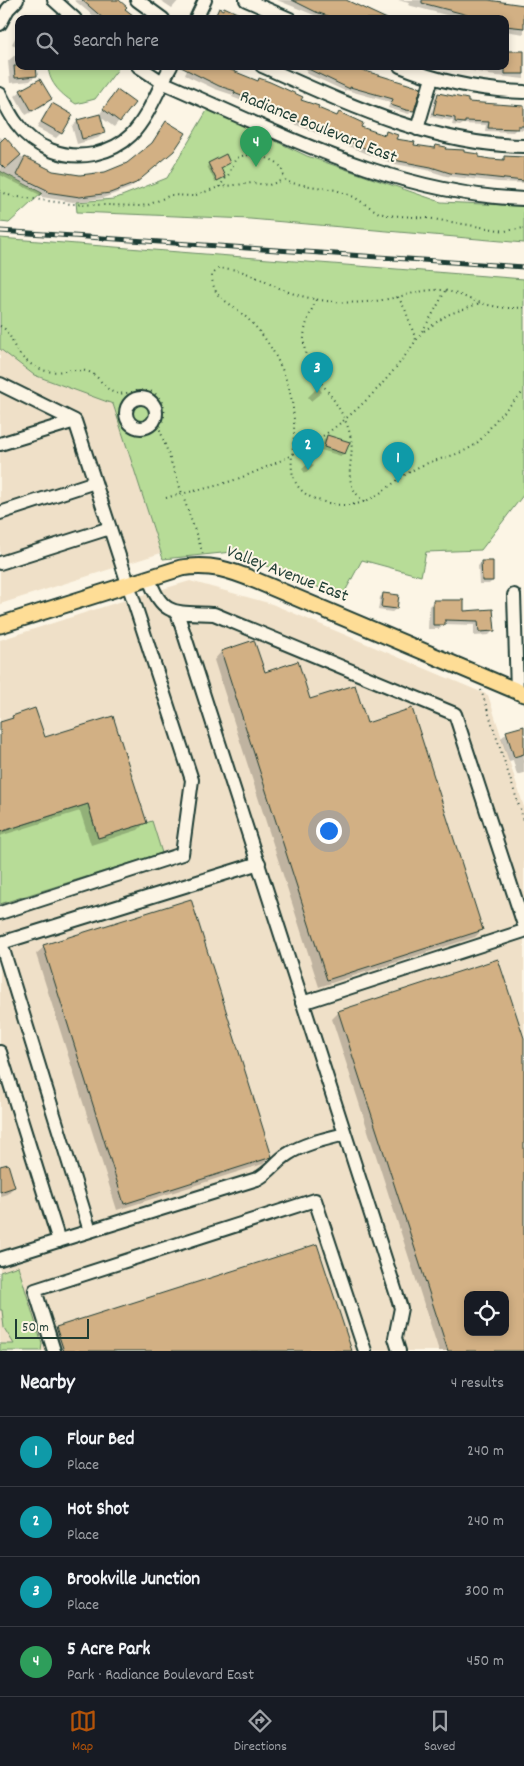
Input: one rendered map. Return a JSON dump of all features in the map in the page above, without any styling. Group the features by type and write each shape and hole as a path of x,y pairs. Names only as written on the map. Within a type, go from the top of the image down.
{"main road":[{"name":"Valley Avenue East","path":"0,625 180,568 216,566 257,580 521,692"}],"street":[{"path":"0,24 8,9 17,0"},
{"path":"54,0 71,15"},
{"path":"137,0 158,15"},
{"path":"198,15 205,0"},
{"path":"246,0 281,15"},
{"name":"Radiance Boulevard East","path":"144,70 162,82 370,170 402,180 447,190 496,198 524,199"},
{"path":"0,94 17,125 35,142 55,152 71,156 87,156 102,152 129,137 144,118 169,70"},
{"path":"271,70 381,117 417,129 466,140 524,146"},
{"path":"411,70 432,78 471,86 524,92"},
{"path":"417,129 432,78"},
{"path":"0,384 75,421 192,780 182,854 0,913"},
{"path":"0,444 75,421"},
{"path":"0,513 95,482"},
{"path":"0,563 110,528"},
{"path":"149,578 155,596 159,601 164,606 177,612 214,614 455,714 524,925"},
{"path":"514,595 521,692"},
{"path":"177,612 401,1308 395,1338 399,1351"},
{"path":"90,1231 1,944 258,864"},
{"path":"302,1003 524,931"},
{"path":"0,1052 59,1240"},
{"path":"0,1259 257,1180 269,1172 289,1153 304,1146 345,1134"},
{"path":"54,1351 35,1290 315,1200 365,1351"}],"path":[{"path":"219,187 228,176 235,160 239,156 246,155 264,157 277,162 284,180"},
{"path":"0,191 11,196 71,204 140,206 172,195 197,195 219,187 252,183 268,185 284,180 291,183 336,190 354,197 379,213 387,215 427,218 505,231 524,228"},
{"path":"524,307 503,308 445,291 424,290 398,297 355,303 316,300 279,289 236,269 218,269 212,275 214,286 219,296 252,323 268,343 281,365 293,408 294,430 291,466 295,481 305,494 319,501 335,505 364,502 375,497 422,465 454,455 474,446 524,391"},
{"path":"166,498 220,484 271,465 326,433 369,398 390,375 422,332 445,291"},
{"path":"398,297 406,310 416,340"},
{"path":"316,300 305,326 306,355 312,372 335,401 344,419 352,444 349,471 350,481 354,492 364,502"},
{"path":"422,332 448,315 481,303"},
{"path":"0,326 9,333 22,358 34,367 56,373 77,370 87,372 102,381 111,392 121,394 142,390 155,394 159,398 165,413 159,427 204,556 204,566"},
{"path":"475,673 524,821"}],"shaded area":[{"path":"0,349 34,375 113,404 161,553 0,604"},
{"path":"190,581 272,604 488,695 524,807 524,1351 0,1351 0,640"}],"green space":[{"path":"49,70 117,70 95,99 76,104 57,88"},
{"path":"208,109 307,156 441,202 524,206 524,243 250,219 77,212 76,202 114,199 167,178"},
{"path":"0,171 42,193 9,223 0,222"},
{"path":"0,238 524,279 524,494 481,550 426,552 421,576 362,560 342,597 232,552 163,559 113,404 34,375 0,349"},
{"path":"88,804 98,838 152,821 162,853 0,904 0,832"},
{"path":"18,1266 42,1344 41,1351 0,1351 0,1344 14,1344 4,1328 2,1310 0,1310 0,1272"}],"building":[{"path":"82,0 119,0 127,7 125,9 133,15 99,15"},
{"path":"292,0 346,0 378,15 325,15"},
{"path":"422,0 488,0 524,5 524,28 509,26 509,15 468,15 422,3"},
{"path":"224,7 241,15 216,15 219,8 223,10"},
{"path":"509,51 524,51 524,74 505,74 505,70 509,70"},
{"path":"14,66 15,70 36,70 37,76 15,78"},
{"path":"187,70 231,70 258,81 259,78 303,97 301,100 319,106 318,108 337,116 339,112 363,123 361,127 385,135 386,131 398,135 396,139 415,142 414,145 435,148 436,145 446,147 445,149 464,150 464,152 479,154 479,157 490,159 504,160 504,156 524,157 524,181 450,173 399,161 298,121 234,93 235,91 219,86"},
{"path":"310,70 362,70 421,88 414,111 391,105 393,99 350,87 350,89"},
{"path":"40,79 52,99 32,111 20,90"},
{"path":"117,90 135,103 120,122 103,109"},
{"path":"438,93 468,99 468,102 524,106 524,126 518,126 518,129 488,128 489,122 455,122 455,118 433,114"},
{"path":"52,103 73,115 62,134 41,122"},
{"path":"100,114 105,133 82,139 77,120"},
{"path":"166,121 186,133 174,151 136,183 110,193 80,197 46,192 47,190 16,175 25,157 53,171 80,175 105,172 127,163 152,143"},
{"path":"5,137 21,155 5,169 0,164 0,142"},
{"path":"226,154 230,163 221,168 225,177 217,181 208,163"},
{"path":"327,435 350,442 345,454 324,447"},
{"path":"481,561 493,561 493,581 482,581"},
{"path":"383,593 399,595 397,609 381,607"},
{"path":"433,600 464,600 464,611 493,609 495,631 479,632 478,621 445,620 445,625 433,625"},
{"path":"254,640 265,672 298,661 310,699 355,685 367,723 412,708 483,930 327,980 221,651"},
{"path":"35,708 45,737 113,716 147,823 98,838 88,804 0,832 0,722"},
{"path":"524,726 524,754 514,757 506,731"},
{"path":"191,899 272,1157 124,1204 43,945"},
{"path":"498,959 524,1038 524,1351 448,1351 338,1011"},
{"path":"8,1164 15,1187 0,1192 0,1166"},
{"path":"317,1244 352,1351 64,1351 56,1327"}],"railway":[{"path":"0,231 524,267"}],"place":[{"name":"5 Acre Park","path":"256,167"},
{"name":"Brookville Junction","path":"317,393"},
{"name":"Hot Shot","path":"308,470"},
{"name":"Flour Bed","path":"398,483"}]}
